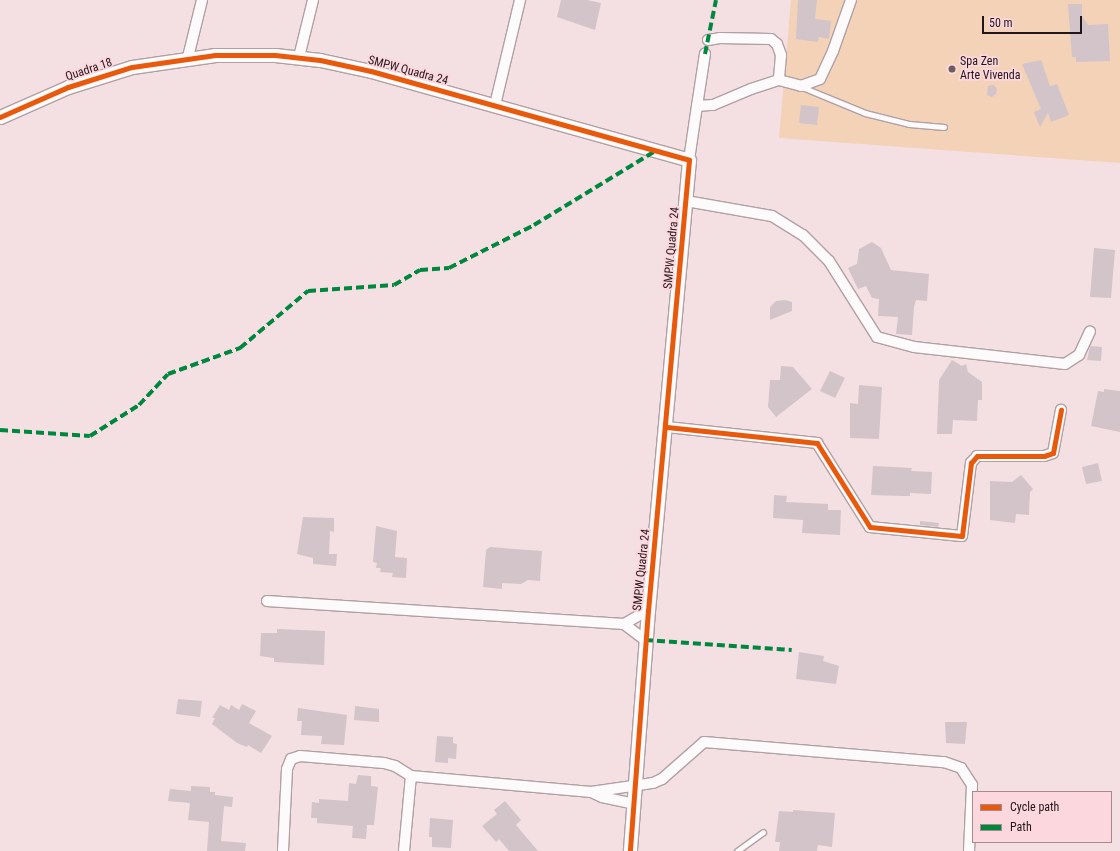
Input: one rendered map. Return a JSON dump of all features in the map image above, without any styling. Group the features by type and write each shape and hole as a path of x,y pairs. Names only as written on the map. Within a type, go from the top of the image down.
{"street":[{"path":"188,57 202,0"},
{"path":"299,58 313,0"},
{"path":"494,105 520,0"},
{"path":"697,106 713,105 751,89 779,80 801,86 820,79 833,52 850,0"},
{"path":"708,40 720,38 771,39 777,44 781,55 779,80"},
{"path":"690,160 705,54"},
{"name":"SMPW Quadra 24","path":"188,57 246,55 299,58 371,71 690,160 667,427 645,640 635,804 630,851"},
{"name":"Quadra 18","path":"0,117 36,99 102,75 188,57"},
{"path":"686,201 772,216 803,235 829,261 877,337 914,347 1065,364 1079,355 1090,331"},
{"path":"667,427 817,444 870,527 962,536 971,463 977,456 1044,456 1053,453 1061,410"},
{"path":"267,601 624,624 645,640"},
{"path":"624,624 648,610"},
{"path":"283,851 287,769 291,759 300,756 384,763 395,766 411,776 591,792 636,783 653,782 662,779 704,742 944,762 961,768 972,785 969,851"},
{"path":"404,851 411,776"},
{"path":"591,792 602,797 635,804"}],"lane":[{"path":"801,86 865,113 909,124 944,127"},
{"path":"737,851 763,832"}],"shaded area":[{"name":"Spa Zen Arte Vivenda","path":"791,0 1120,0 1120,163 779,138"}],"building":[{"path":"561,0 587,0 601,3 595,30 557,17"},
{"path":"798,0 817,0 815,19 831,21 829,39 819,37 818,42 796,39"},
{"path":"1068,4 1082,4 1082,16 1088,25 1108,24 1110,61 1076,62 1076,57 1072,57"},
{"path":"1041,60 1050,86 1057,84 1069,115 1051,122 1048,113 1040,127 1034,112 1041,109 1022,64"},
{"path":"994,85 997,89 996,94 992,97 987,95 988,86"},
{"path":"801,105 819,107 817,125 799,123"},
{"path":"872,242 881,248 891,270 929,274 927,301 916,300 914,307 912,335 896,334 898,317 878,316 879,299 872,298 866,286 858,289 848,268 857,264 859,249"},
{"path":"1094,248 1115,250 1111,298 1090,297"},
{"path":"785,300 792,302 792,311 770,320 770,307 776,301"},
{"path":"1090,346 1102,347 1101,361 1087,360"},
{"path":"952,360 962,366 966,364 968,372 982,382 982,400 978,400 977,421 953,420 952,434 937,434 939,380"},
{"path":"781,366 793,367 812,389 776,417 768,407 770,380 780,380"},
{"path":"830,371 845,378 835,398 820,391"},
{"path":"859,385 882,387 879,439 850,438 850,403 858,404"},
{"path":"1104,389 1120,391 1120,432 1091,426 1098,391 1104,392"},
{"path":"1098,463 1102,481 1086,484 1082,467"},
{"path":"873,466 912,468 911,471 932,472 931,494 910,493 910,496 871,495"},
{"path":"1021,475 1033,489 1030,492 1029,515 1016,514 1015,523 990,520 990,481 1012,482"},
{"path":"774,495 787,496 786,502 828,504 828,510 841,510 840,535 802,533 803,520 773,518"},
{"path":"303,517 334,518 334,532 330,531 329,554 337,554 336,566 313,564 313,558 297,554"},
{"path":"920,521 939,523 938,527 920,525"},
{"path":"376,526 397,531 395,557 407,558 406,578 392,577 393,573 380,572 381,568 376,568 377,563 373,562"},
{"path":"490,547 542,551 540,581 528,580 521,584 502,583 502,589 483,587 486,550"},
{"path":"277,629 325,631 324,665 274,662 274,658 260,656 261,633 277,633"},
{"path":"799,652 824,656 823,661 839,666 836,684 796,679"},
{"path":"178,699 202,701 200,717 176,714"},
{"path":"242,704 256,711 249,723 272,736 261,753 248,745 247,747 237,743 212,724 215,718 212,718 220,705 229,710 231,705 239,710"},
{"path":"355,706 379,709 379,722 354,720"},
{"path":"298,708 347,715 344,745 321,744 322,736 301,735 302,721 297,721"},
{"path":"945,722 967,722 965,744 946,743"},
{"path":"437,736 453,737 453,743 457,744 456,759 448,758 448,763 435,762"},
{"path":"358,775 371,776 371,786 378,787 374,825 367,825 366,839 352,838 353,826 317,823 317,818 311,818 312,802 319,803 319,799 348,801 349,783 356,784"},
{"path":"191,786 210,787 210,792 215,792 215,795 233,797 232,807 224,806 221,841 246,843 245,851 207,851 209,822 188,820 190,803 168,801 170,789 191,791"},
{"path":"505,801 521,820 516,825 538,851 509,851 499,839 496,842 482,826 497,814 494,810"},
{"path":"793,810 835,813 832,847 818,845 817,851 779,851 780,842 775,842 779,811 793,812"},
{"path":"430,818 453,820 451,848 432,847 432,837 429,837"}],"marked path":[{"path":"705,54 716,0"},
{"path":"0,430 90,436 139,405 168,374 240,348 308,291 394,285 420,270 449,268 534,225 657,150"},
{"path":"645,640 792,650"}],"cycle path":[{"path":"0,117 68,87 132,67 215,55 275,55 320,60 371,71 689,160 648,610 630,851"},
{"path":"667,427 817,443 870,527 962,536 971,463 977,456 1044,456 1053,453 1061,410"}],"place":[{"name":"Spa Zen Arte Vivenda","path":"952,69"}]}
